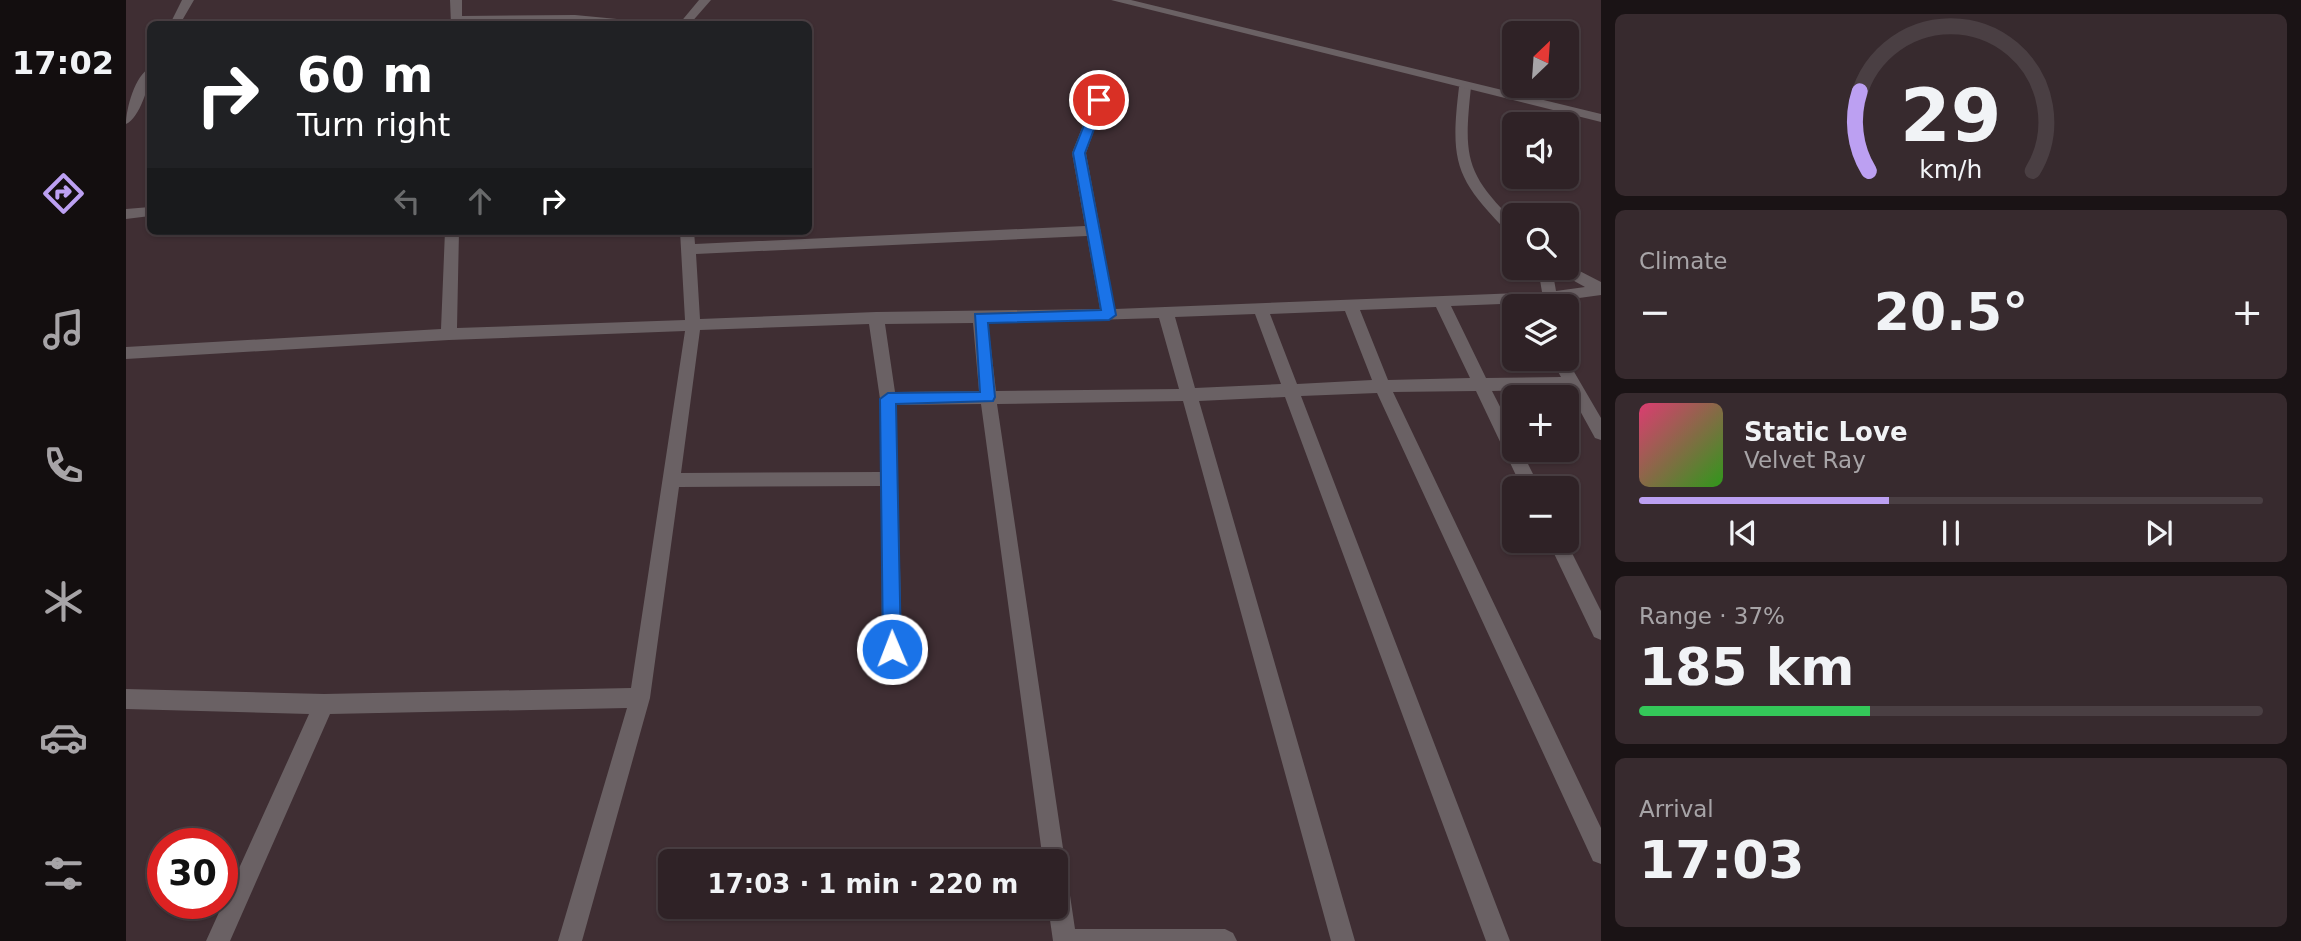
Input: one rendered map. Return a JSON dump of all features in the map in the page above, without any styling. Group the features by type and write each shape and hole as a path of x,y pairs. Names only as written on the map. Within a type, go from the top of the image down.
{"street":[{"path":"177,21 188,0"},
{"path":"456,0 456,21"},
{"path":"687,21 705,0"},
{"path":"1117,0 1601,118"},
{"path":"486,21 575,18 606,21"},
{"path":"126,120 147,78"},
{"path":"1465,87 1460,158 1479,193 1502,217"},
{"path":"1099,100 1079,153 1091,231 1109,315"},
{"path":"126,214 147,212"},
{"path":"690,249 1091,231"},
{"path":"449,334 452,235"},
{"path":"570,941 640,698 674,480 693,327 688,235"},
{"path":"1579,277 1601,289"},
{"path":"1569,294 1601,289"},
{"path":"1441,302 1525,476"},
{"path":"126,353 449,334 693,327 876,318 1109,315 1165,310 1502,302"},
{"path":"1350,305 1382,386 1601,853"},
{"path":"1260,309 1287,389 1497,941"},
{"path":"1165,310 1343,941"},
{"path":"876,318 888,399 892,649"},
{"path":"980,318 988,397 1052,849"},
{"path":"1566,371 1601,433"},
{"path":"888,399 1187,395 1382,386 1481,387 1573,383"},
{"path":"674,480 890,478"},
{"path":"1563,553 1601,631"},
{"path":"126,699 324,704 640,698"},
{"path":"218,941 324,704"},
{"path":"1062,919 1065,941 1225,941"}],"route":[{"path":"892,649 888,399 988,397 980,318 1109,315 1091,231 1079,153 1099,100"}]}
